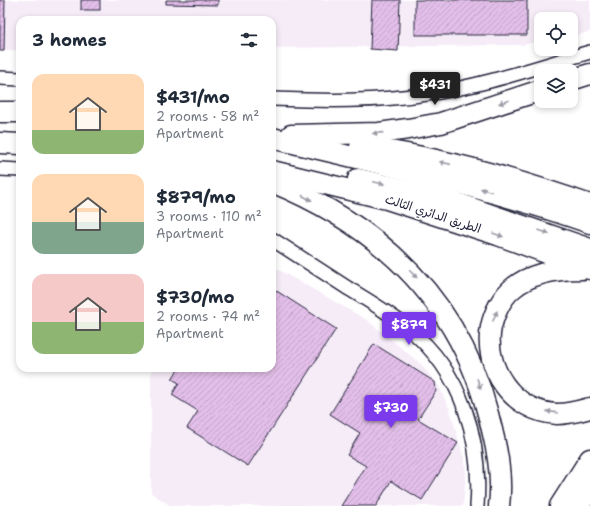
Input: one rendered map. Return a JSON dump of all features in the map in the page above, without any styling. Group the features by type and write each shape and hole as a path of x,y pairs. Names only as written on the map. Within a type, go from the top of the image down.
{"highway":[{"path":"578,78 590,74"},
{"path":"276,137 379,133 408,129 440,123 534,92"},
{"path":"0,112 16,112"},
{"path":"276,138 400,153 542,189 590,205"},
{"path":"276,138 470,186 542,206 590,223"},
{"path":"0,143 16,144"},
{"name":"الطريق الدائري الثالث","path":"276,163 310,168 442,198 590,249"},
{"name":"الطريق الدائري الثالث","path":"276,172 387,200 498,235 590,269"},
{"path":"276,184 306,198 360,229 393,254 418,279 435,300 472,365 485,401 497,448 500,493 498,506"},
{"path":"590,269 564,269 546,272 528,279 513,288 501,302 493,319 489,337 490,356 496,374 507,389 521,401 538,410 556,414 575,413 590,408"},
{"path":"560,506 590,458"},
{"path":"579,506 590,488"}],"street":[{"path":"276,99 364,100 428,94 483,83 590,52"},
{"path":"0,78 16,79"},
{"path":"0,169 16,170"},
{"path":"276,242 409,329 441,364 459,395 471,428 477,463 476,506"}],"shaded area":[{"path":"0,0 590,0 590,32 578,35 578,12 534,12 534,42 521,45 276,48 276,16 16,16 16,50 0,51"},
{"path":"276,268 367,320 421,364 439,386 450,410 465,462 466,474 463,506 171,506 151,493 151,372 276,372"}],"building":[{"path":"0,0 5,0 4,51 0,51"},
{"path":"81,0 100,0 100,10 81,10"},
{"path":"166,0 218,0 218,5 166,4"},
{"path":"372,0 400,0 398,51 370,49"},
{"path":"415,0 527,0 527,35 415,35"},
{"path":"276,291 336,329 248,466 187,428 198,411 172,395 179,383 172,379 176,372 276,372"},
{"path":"374,344 435,382 436,391 418,419 458,443 422,500 391,481 376,506 341,506 366,466 347,455 360,433 330,414"}]}
